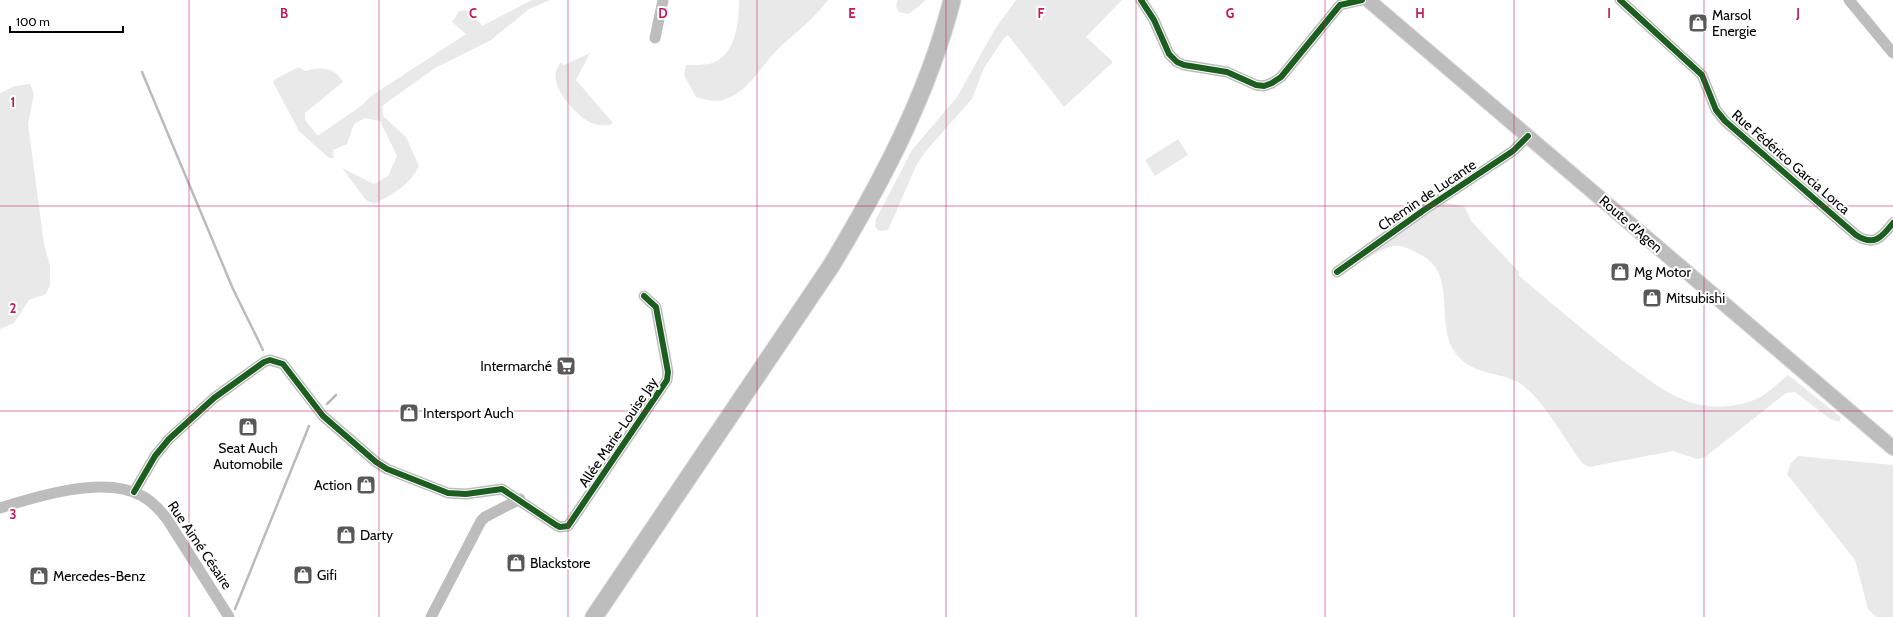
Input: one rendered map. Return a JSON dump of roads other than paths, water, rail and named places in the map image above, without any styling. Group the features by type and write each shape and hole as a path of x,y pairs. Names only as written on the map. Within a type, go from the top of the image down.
{"highway":[{"path":"594,617 827,273 856,225 902,135 936,48 952,0"}],"main road":[{"name":"Route d'Agen","path":"1368,0 1893,448"}],"street":[{"path":"655,38 663,0"},
{"path":"1141,0 1154,20 1169,54 1177,62 1184,65 1227,72 1256,85 1264,86 1272,83 1280,77 1340,3 1362,0"},
{"name":"Rue Fédérico Garcia Lorca","path":"1620,0 1702,75 1716,110 1725,121 1856,235 1863,240 1872,241 1879,239 1893,223"},
{"path":"1849,0 1893,53"},
{"name":"Chemin de Lucante","path":"1337,272 1424,210 1513,151 1528,136"},
{"name":"Allée Marie-Louise Jay","path":"520,500 556,525 560,527 568,526 664,387 668,372 656,306 644,296"},
{"path":"134,492 155,456 169,439 192,417 235,382 264,362 276,360 283,364 311,402 334,427 386,469 448,493 466,494 502,489 520,500"},
{"name":"Rue Aimé Césaire","path":"0,508 43,495 76,489 117,488 134,492 149,500 167,519 229,617"},
{"path":"431,617 481,521 485,517 520,500"}],"waterway":[{"path":"142,72 233,289 263,350"},
{"path":"327,404 336,395"},
{"path":"235,609 309,426"}],"place":[{"name":"Marsol Energie","path":"1698,23"},
{"name":"Mg Motor","path":"1620,272"},
{"name":"Mitsubishi","path":"1652,298"},
{"name":"Intermarché","path":"566,366"},
{"name":"Intersport Auch","path":"409,413"},
{"name":"Seat Auch Automobile","path":"248,427"},
{"name":"Action","path":"366,485"},
{"name":"Darty","path":"346,535"},
{"name":"Blackstore","path":"516,563"},
{"name":"Gifi","path":"303,575"},
{"name":"Mercedes-Benz","path":"39,576"}]}
